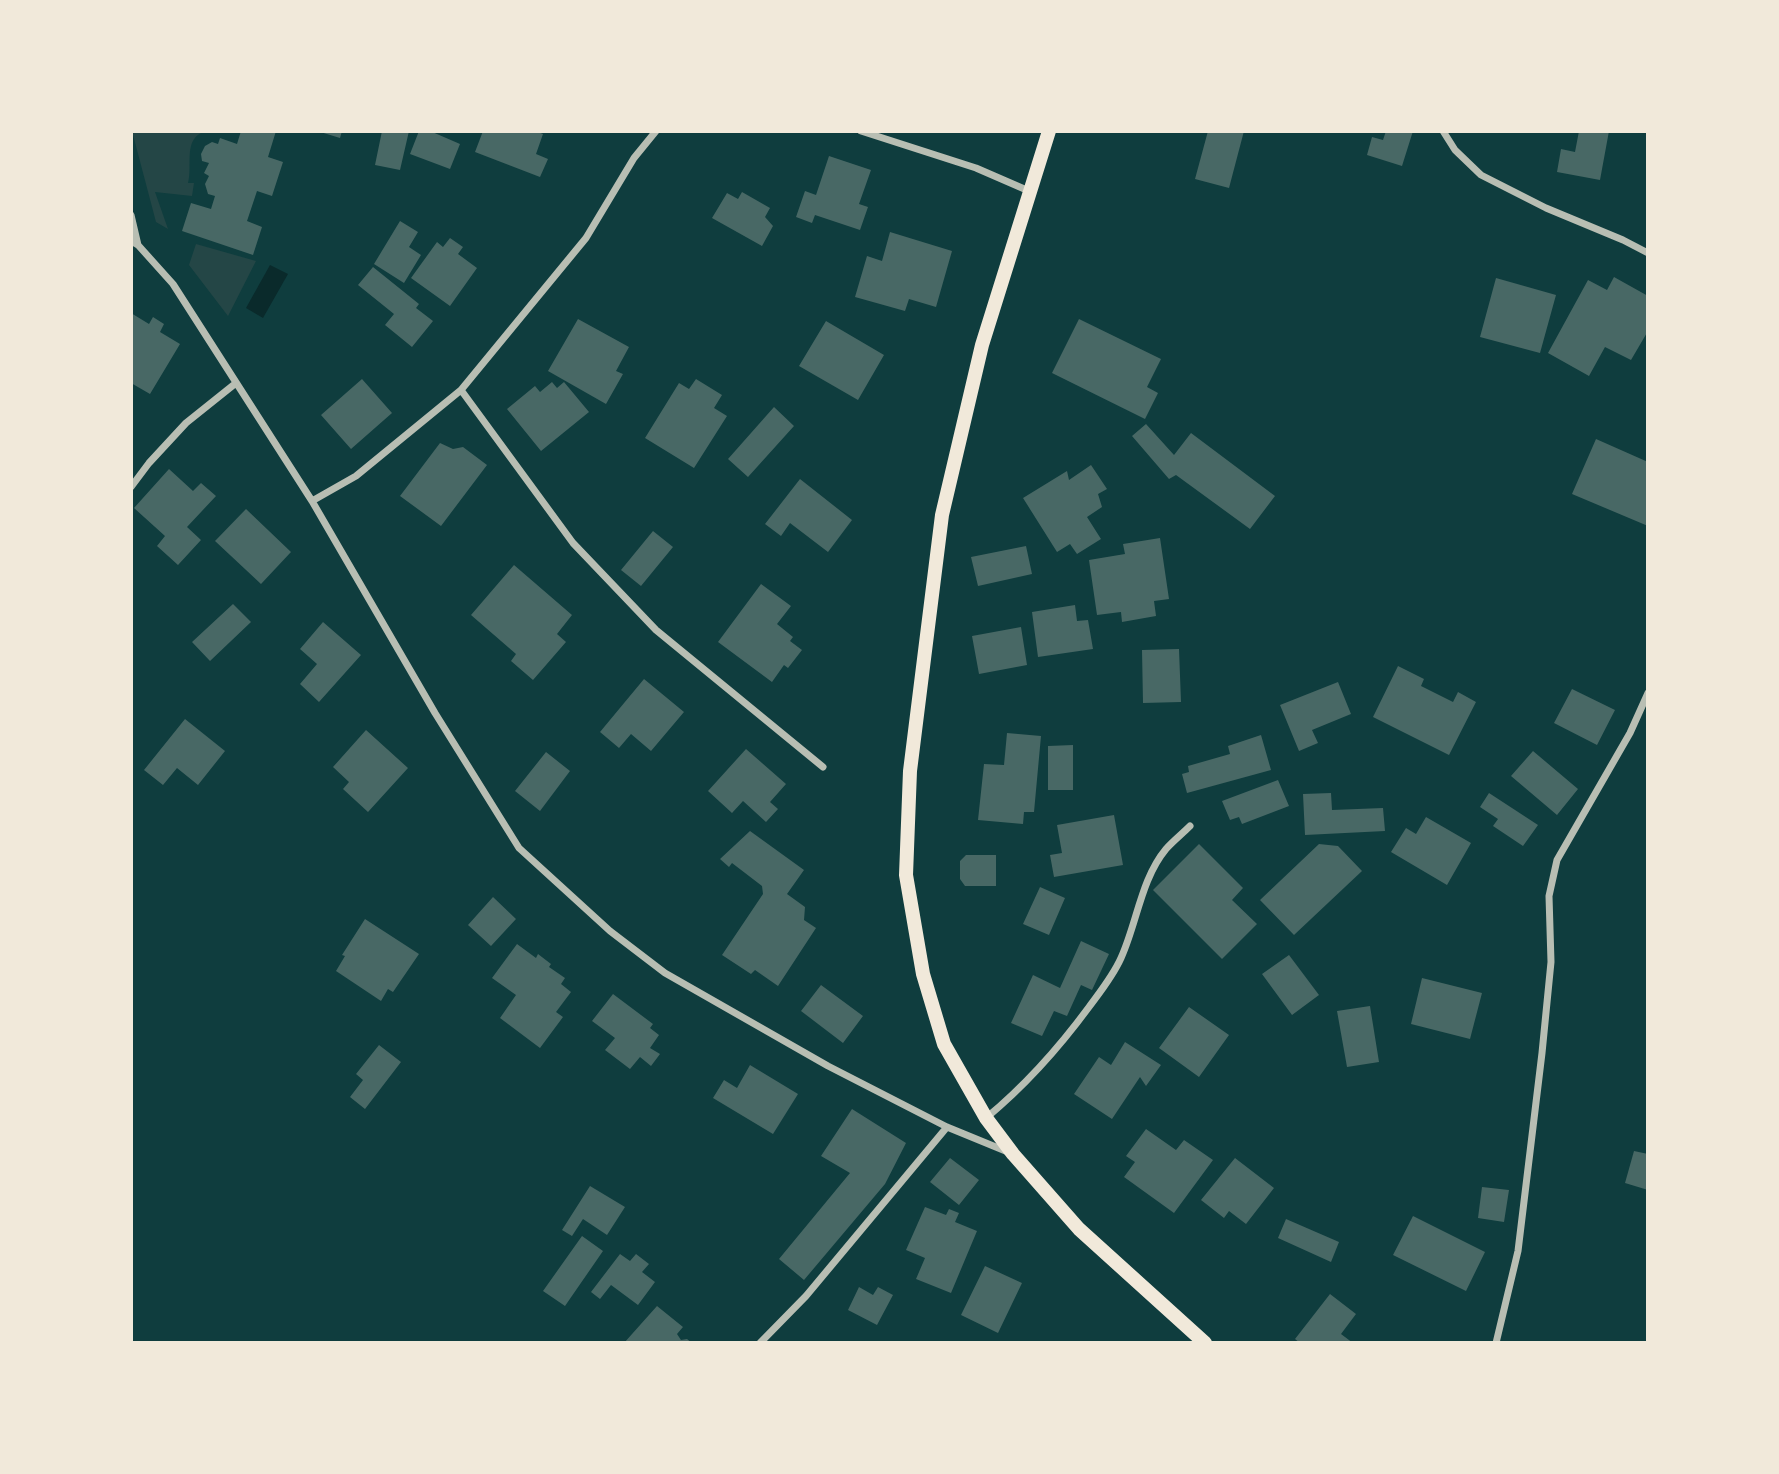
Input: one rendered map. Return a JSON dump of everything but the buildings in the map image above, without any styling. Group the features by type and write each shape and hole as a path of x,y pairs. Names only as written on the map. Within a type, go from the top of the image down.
{"main road":[{"path":"1049,131 982,345 942,515 910,771 906,875 923,974 944,1044 986,1118 1013,1154 1079,1229 1205,1343"}],"street":[{"path":"312,501 356,475 461,390 586,238 634,158 656,131"},
{"path":"861,131 976,168 1029,191"},
{"path":"1443,131 1455,150 1481,175 1546,208 1648,253"},
{"path":"131,215 135,243 173,284 312,501 435,713 519,848 610,931 664,973 828,1066 947,1126 1013,1154"},
{"path":"131,487 186,423 236,383"},
{"path":"461,390 573,543 656,630 823,767"},
{"path":"1496,1343 1518,1251 1551,962 1549,896 1557,860 1630,733 1648,693"},
{"path":"986,1118 1037,1072 1102,989 1121,958 1155,866 1166,849 1190,827"},
{"path":"760,1343 806,1296 947,1126"}],"shaded area":[{"path":"132,131 206,131 194,140 191,146 188,183 194,183 192,196 155,192 168,229 156,222"},
{"path":"196,244 256,261 228,316 189,265"},
{"path":"270,265 288,274 263,318 246,308"}]}
